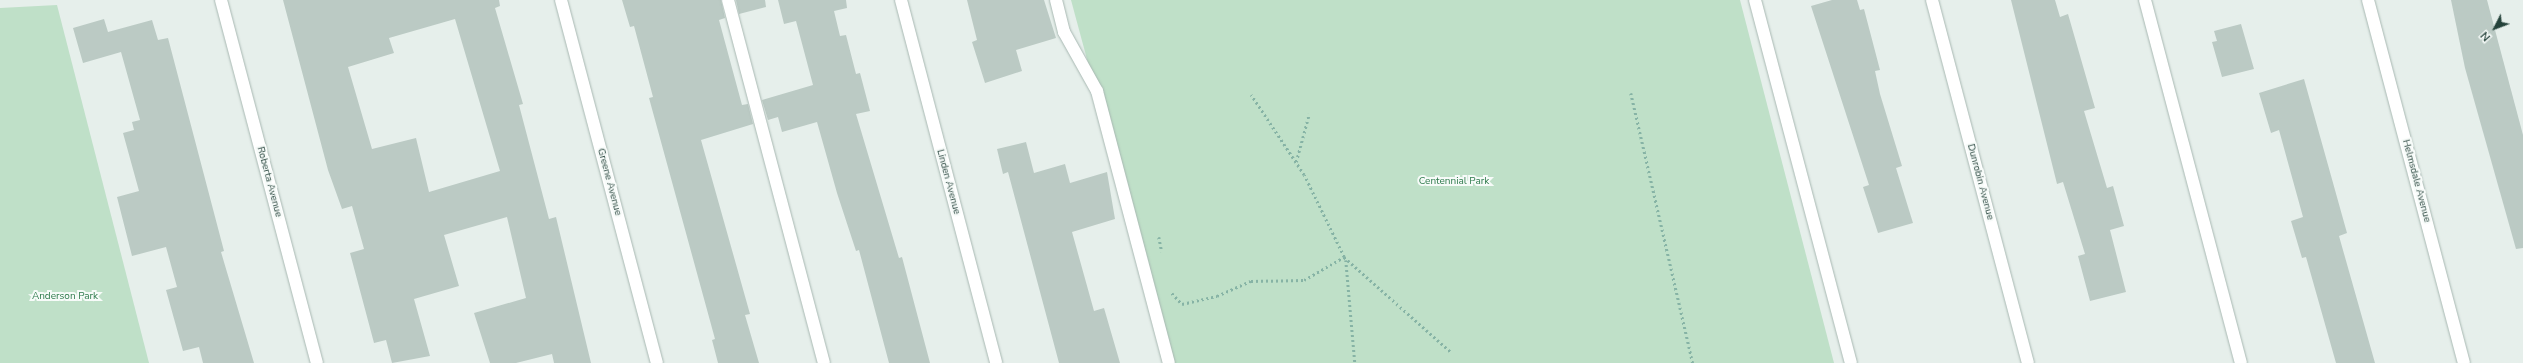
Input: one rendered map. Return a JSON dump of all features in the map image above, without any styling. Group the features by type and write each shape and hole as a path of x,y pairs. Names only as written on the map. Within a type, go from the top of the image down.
{"street":[{"name":"Roberta Avenue","path":"220,0 317,363"},
{"name":"Greene Avenue","path":"561,0 657,363"},
{"path":"728,0 824,363"},
{"name":"Linden Avenue","path":"901,0 996,363"},
{"path":"1056,0 1064,32 1096,91 1169,363"},
{"path":"1755,0 1851,363"},
{"name":"Dunrobin Avenue","path":"1932,0 2028,363"},
{"path":"2145,0 2241,363"},
{"name":"Helmsdale Avenue","path":"2368,0 2464,363"}],"path":[{"path":"1631,93 1693,363"},
{"path":"1251,95 1296,163 1345,259 1355,363"},
{"path":"1296,163 1309,114"},
{"path":"1156,230 1164,260"},
{"path":"1168,290 1182,304 1217,296 1251,281 1304,280 1345,259"},
{"path":"1345,259 1451,352"}],"green space":[{"name":"Centennial Park","path":"1071,0 1740,0 1834,363 1169,363"},
{"name":"Anderson Park","path":"57,5 149,363 0,363 0,8"}],"building":[{"path":"283,0 499,0 500,6 495,8 523,104 519,105 549,219 556,217 591,363 554,363 552,354 516,363 490,363 474,313 526,298 507,217 444,235 459,286 414,299 430,356 392,363 386,340 374,343 350,253 364,249 352,206 342,209 328,170","holes":["455,19 500,171 429,192 416,138 372,149 348,67 394,53 389,38"]},
{"path":"622,0 721,0 725,18 719,20 742,105 748,104 753,124 701,140 750,314 745,315 759,363 718,363 712,340 715,339 649,98 653,97 634,26 630,27"},
{"path":"736,0 765,0 766,7 739,14"},
{"path":"778,0 846,0 847,8 834,11 840,36 846,35 856,74 860,73 870,111 856,114 899,258 902,257 930,363 889,363 859,250 856,251 837,193 817,122 782,132 778,117 768,120 762,100 813,85 796,21 784,24"},
{"path":"967,0 1044,0 1056,38 1016,50 1022,71 985,83 972,42 977,40"},
{"path":"1832,0 1857,0 1860,10 1864,9 1880,70 1875,71 1880,94 1902,166 1896,168 1913,223 1878,233 1863,187 1869,185 1811,6"},
{"path":"2011,0 2055,0 2060,17 2068,14 2095,108 2084,111 2107,188 2113,186 2124,226 2110,230 2126,292 2090,301 2078,256 2085,254 2063,182 2057,184"},
{"path":"2451,0 2487,0 2523,135 2523,248 2516,249 2465,68"},
{"path":"104,19 108,32 152,20 158,40 168,38 224,251 221,252 254,363 203,363 199,347 183,351 166,290 177,287 166,247 132,256 117,197 139,191 123,133 134,130 132,122 140,120 121,52 83,63 73,28"},
{"path":"2241,24 2254,69 2222,77 2212,42 2217,41 2214,31"},
{"path":"2304,79 2347,233 2339,236 2375,363 2336,363 2306,257 2302,258 2291,221 2303,217 2279,130 2271,133 2259,93"},
{"path":"1026,142 1034,173 1065,164 1070,183 1107,172 1115,219 1072,232 1094,311 1104,308 1120,363 1059,363 1008,172 1003,174 997,149"}]}
